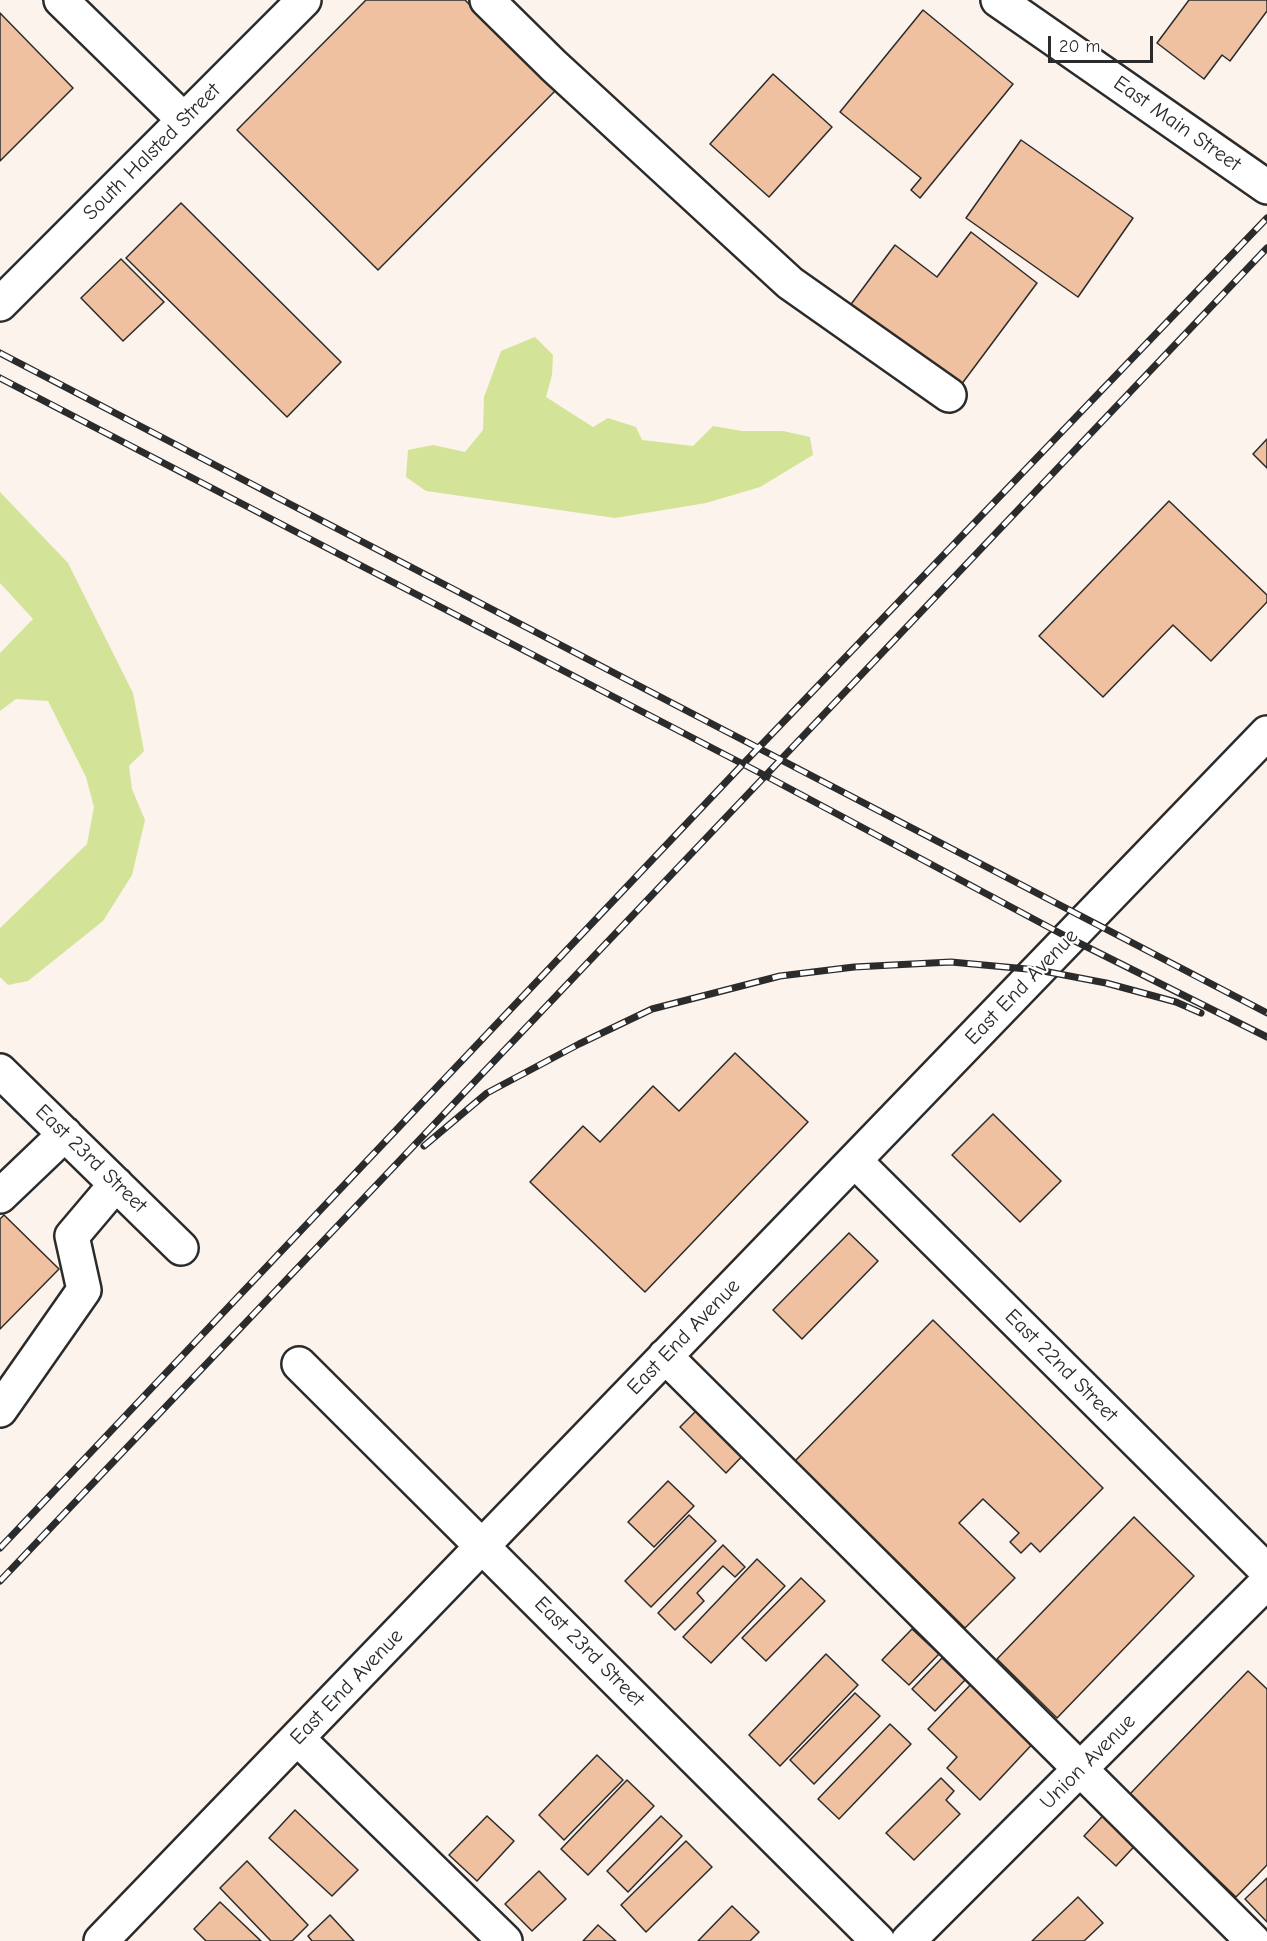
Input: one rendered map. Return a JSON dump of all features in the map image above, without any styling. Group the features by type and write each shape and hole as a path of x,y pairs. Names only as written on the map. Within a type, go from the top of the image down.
{"street":[{"path":"61,0 184,120"},
{"name":"South Halsted Street","path":"0,304 304,0"},
{"path":"487,0 554,66 790,282 949,395"},
{"name":"East Main Street","path":"998,0 1267,187"},
{"name":"East End Avenue","path":"114,1937 297,1738 1267,733"},
{"name":"East 23rd Street","path":"0,1071 181,1248"},
{"path":"0,1196 65,1134"},
{"name":"East 22nd Street","path":"855,1161 1267,1571"},
{"path":"0,1410 84,1290 72,1236 116,1184"},
{"path":"665,1356 1253,1941"},
{"name":"East 23rd Street","path":"299,1364 878,1941"},
{"name":"Union Avenue","path":"908,1941 1267,1582"},
{"path":"297,1738 505,1941"}],"green space":[{"path":"535,337 553,355 552,375 546,397 593,427 608,418 636,427 642,440 693,446 713,426 742,431 783,431 810,437 813,455 760,487 706,503 615,518 426,491 406,477 408,450 433,445 465,452 483,430 484,397 501,351"},
{"path":"0,492 68,563 133,693 144,751 129,766 132,789 145,820 132,875 103,921 28,981 8,985 0,977 0,928 87,844 94,807 86,777 48,701 16,699 0,711 0,653 33,619 0,583"}],"building":[{"path":"366,0 465,0 556,90 378,270 237,130"},
{"path":"1189,0 1267,0 1267,11 1230,61 1222,55 1204,79 1157,43"},
{"path":"923,10 1013,84 920,198 911,190 921,178 840,112"},
{"path":"0,13 73,88 0,161"},
{"path":"773,74 832,127 769,197 710,144"},
{"path":"1021,140 1133,218 1078,297 966,218"},
{"path":"181,203 341,362 287,417 126,258"},
{"path":"971,232 1037,283 958,389 849,307 895,245 937,277"},
{"path":"121,259 164,302 123,341 81,298"},
{"path":"1267,439 1267,468 1253,454"},
{"path":"1169,501 1267,595 1267,602 1211,661 1173,625 1103,697 1039,636"},
{"path":"735,1053 808,1122 645,1292 530,1182 583,1126 600,1142 653,1086 679,1111"},
{"path":"993,1114 1061,1181 1020,1222 952,1155"},
{"path":"4,1215 59,1269 0,1329 0,1219"},
{"path":"849,1233 878,1261 802,1339 773,1310"},
{"path":"933,1320 1103,1488 1040,1552 1031,1543 1021,1553 1010,1542 1019,1533 983,1499 959,1523 1015,1578 965,1628 795,1461"},
{"path":"703,1404 749,1449 726,1473 680,1427"},
{"path":"668,1481 694,1506 654,1547 628,1522"},
{"path":"689,1515 716,1541 651,1607 625,1581"},
{"path":"1134,1517 1194,1576 1057,1718 997,1659"},
{"path":"723,1545 745,1567 735,1577 723,1566 697,1593 704,1601 675,1630 658,1613"},
{"path":"757,1559 785,1586 711,1663 683,1637"},
{"path":"801,1578 825,1601 766,1661 742,1638"},
{"path":"912,1629 939,1654 909,1685 882,1660"},
{"path":"826,1654 858,1685 780,1766 749,1735"},
{"path":"942,1658 965,1680 935,1711 912,1689"},
{"path":"1248,1671 1267,1689 1267,1865 1236,1897 1129,1795"},
{"path":"976,1679 1038,1738 980,1800 947,1768 957,1757 928,1729"},
{"path":"855,1693 880,1716 814,1784 790,1760"},
{"path":"890,1724 911,1744 839,1819 818,1799"},
{"path":"597,1755 623,1780 564,1840 539,1815"},
{"path":"941,1778 954,1791 946,1800 960,1814 914,1860 886,1833"},
{"path":"627,1780 654,1806 588,1875 561,1849"},
{"path":"1111,1807 1143,1837 1116,1866 1084,1836"},
{"path":"295,1810 358,1870 332,1896 269,1838"},
{"path":"487,1816 514,1841 477,1881 449,1855"},
{"path":"661,1816 682,1836 628,1892 607,1871"},
{"path":"686,1841 712,1867 646,1932 621,1905"},
{"path":"247,1861 308,1925 292,1941 271,1941 220,1888"},
{"path":"539,1871 566,1899 532,1931 505,1904"},
{"path":"1267,1878 1267,1922 1245,1899"},
{"path":"1078,1897 1103,1923 1084,1941 1032,1941"},
{"path":"220,1902 261,1941 206,1941 194,1929"},
{"path":"732,1906 759,1932 750,1941 698,1941"},
{"path":"330,1915 354,1941 312,1941 308,1936"},
{"path":"598,1925 616,1941 583,1941"}],"railway":[{"path":"0,1548 743,764 1267,218"},
{"path":"0,1581 1267,248"},
{"path":"0,353 1267,1013"},
{"path":"0,378 766,776 1069,938 1267,1037"},
{"path":"424,1146 487,1093 579,1044 652,1009 780,976 854,967 951,962 1038,970 1106,983 1176,1002 1201,1013"}]}
